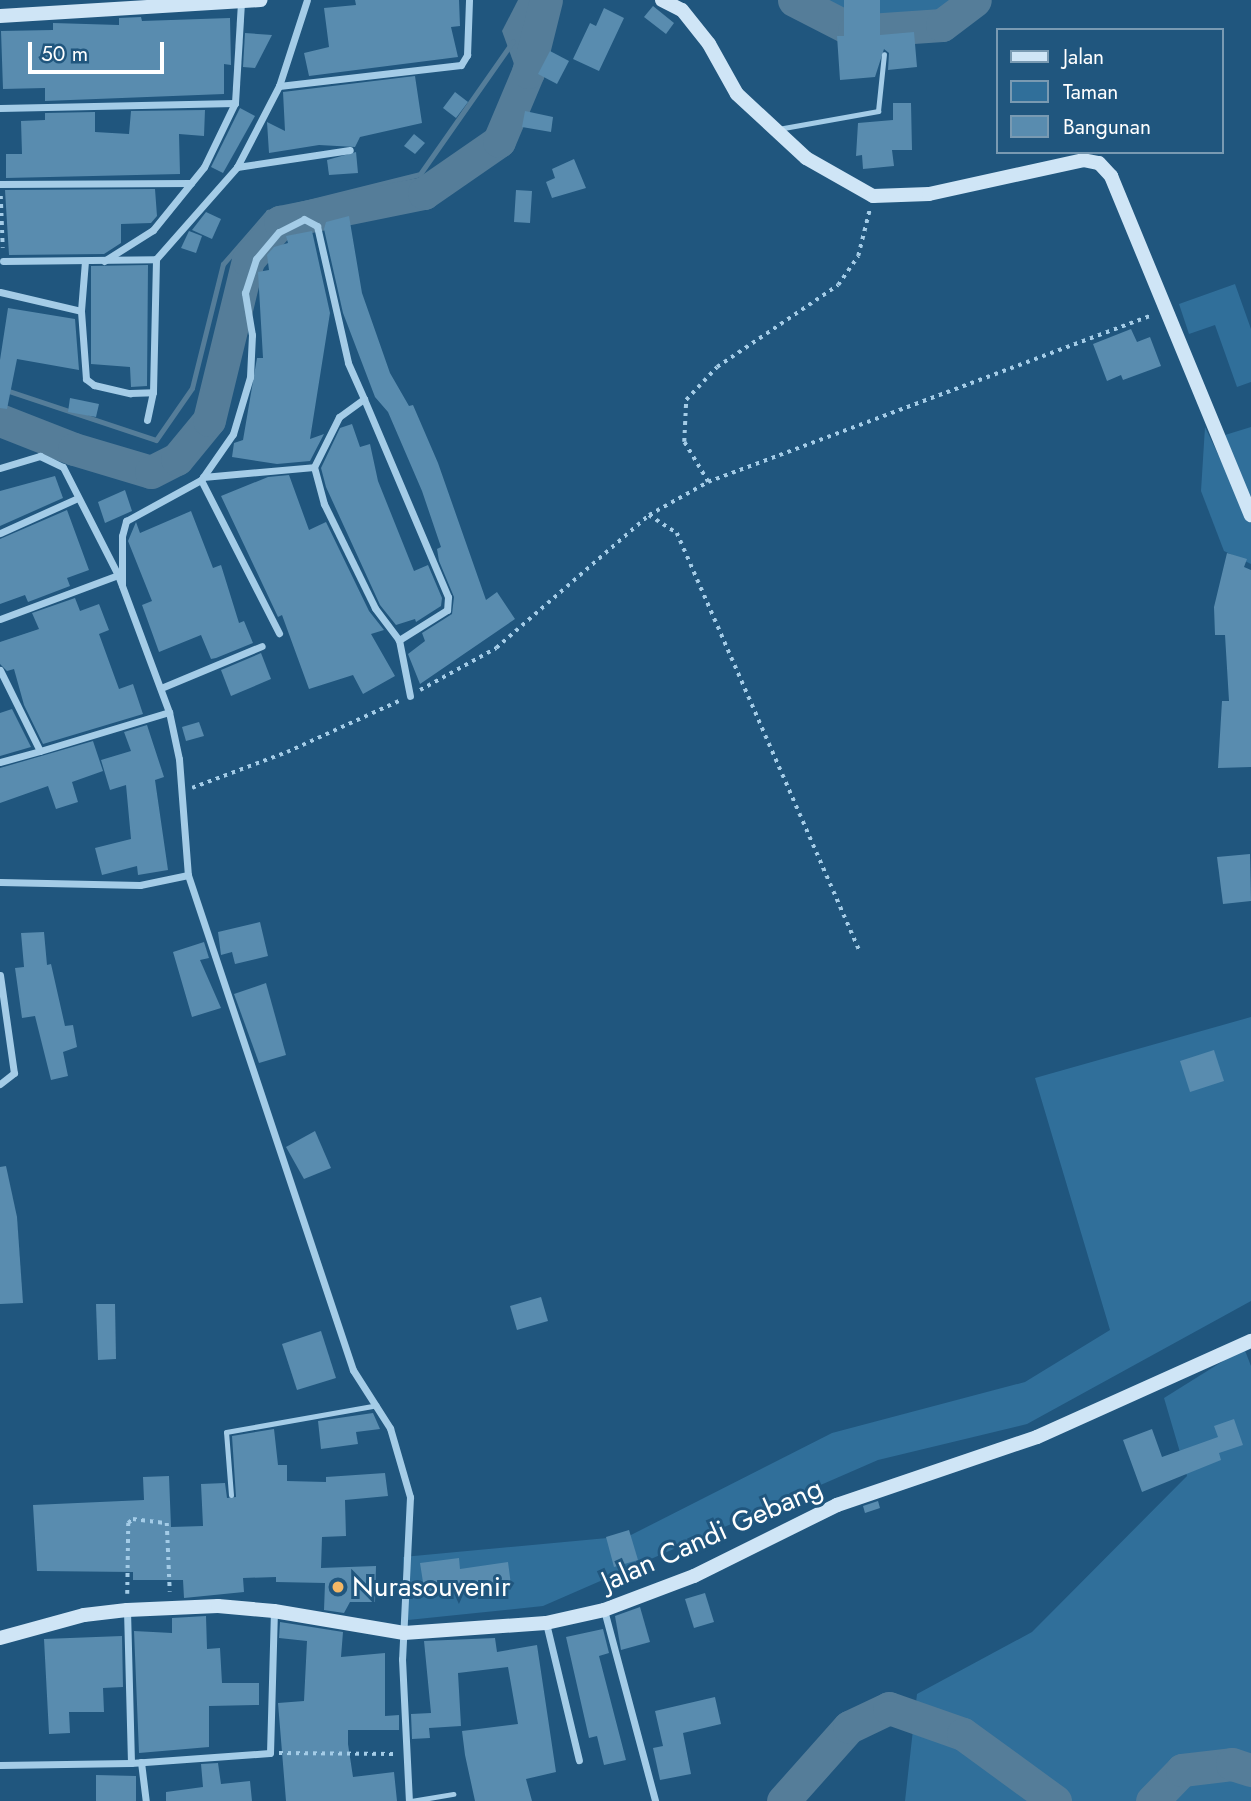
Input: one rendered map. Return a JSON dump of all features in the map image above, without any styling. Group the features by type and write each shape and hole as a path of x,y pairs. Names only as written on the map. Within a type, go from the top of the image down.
{"main road":[{"path":"0,16 261,0"},
{"path":"662,0 682,10 709,44 737,94 806,158 873,196 929,194 1083,160 1099,163 1111,176 1164,311 1251,515"},
{"name":"Jalan Candi Gebang","path":"0,1638 84,1615 127,1610 171,1608 274,1611 404,1633 546,1623 604,1610 694,1576 837,1506 1037,1437 1251,1341"}],"street":[{"path":"147,420 153,392 156,259 237,167 279,86 307,0"},
{"path":"279,86 461,65 467,55 469,0"},
{"path":"104,261 153,230 191,183 235,103 241,1"},
{"path":"0,108 235,103"},
{"path":"237,167 350,150"},
{"path":"0,186 191,183"},
{"path":"202,479 233,434 250,377 252,335 245,293 256,259 279,232 304,219 317,226 341,341 449,603 447,610 399,640"},
{"path":"3,261 156,259"},
{"path":"85,261 81,312 83,373 89,383 130,393 153,392"},
{"path":"2,292 81,312"},
{"path":"364,399 339,417 314,467 324,504 369,597 399,640 410,696"},
{"path":"0,468 30,457 50,460 63,467 118,575 169,712 182,792 188,875 353,1370 390,1429 410,1497 404,1633 404,1754 410,1801"},
{"path":"122,585 122,536 127,521 202,479 314,467"},
{"path":"202,479 279,633"},
{"path":"0,533 78,498"},
{"path":"0,619 118,575"},
{"path":"161,688 262,646"},
{"path":"0,670 40,751"},
{"path":"0,762 169,712"},
{"path":"0,882 140,885 188,875"},
{"path":"0,975 14,1073 0,1084"},
{"path":"0,1051 12,1049"},
{"path":"127,1610 131,1763"},
{"path":"604,1610 655,1801"},
{"path":"0,1765 131,1763 270,1753 274,1611"},
{"path":"546,1623 579,1760"},
{"path":"141,1762 146,1801"}],"lane":[{"path":"775,129 878,111 884,54"},
{"path":"231,1495 226,1432 377,1405"},
{"path":"410,1801 453,1794"}],"path":[{"path":"0,186 3,261"},
{"path":"708,482 684,442 686,400 717,367 778,322 838,285 858,256 873,196"},
{"path":"182,792 287,752 410,696 496,648 649,515 708,482 1164,311"},
{"path":"649,515 677,533 859,950"},
{"path":"127,1610 128,1523 133,1518 167,1523 171,1608"},
{"path":"270,1753 404,1754"}],"green space":[{"path":"803,0 955,0 936,14 847,23"},
{"path":"1235,284 1251,329 1251,382 1237,387 1215,325 1189,334 1179,304"},
{"path":"1205,427 1251,523 1251,564 1224,551 1201,491"},
{"path":"1251,427 1251,500 1225,435"},
{"path":"1251,1017 1251,1301 1027,1424 878,1460 543,1606 408,1620 403,1557 629,1536 832,1433 1025,1382 1110,1330 1035,1078"},
{"path":"1244,1348 1251,1366 1251,1801 905,1801 917,1694 1032,1632 1187,1476 1164,1398"}],"shaded area":[{"path":"518,0 531,0 539,38 528,72 514,64 502,31"}],"building":[{"path":"355,0 459,0 460,26 451,27 458,57 309,76 304,53 329,47 324,8 356,5"},
{"path":"844,0 880,0 880,35 914,32 917,67 888,70 889,53 884,49 875,77 840,80 837,36 844,36"},
{"path":"653,6 674,23 666,34 644,17"},
{"path":"604,8 624,18 599,71 573,59 590,23 596,26"},
{"path":"141,17 142,21 230,18 231,65 224,64 224,94 45,101 45,88 3,89 1,31 53,30 53,23 119,25 119,18"},
{"path":"245,33 272,35 255,68 243,67"},
{"path":"550,51 569,61 557,84 538,74"},
{"path":"415,76 422,123 360,137 355,147 319,145 269,153 267,122 285,131 283,92"},
{"path":"455,92 468,102 456,118 443,108"},
{"path":"893,103 911,103 912,150 892,150 894,166 863,169 862,155 856,156 858,123 893,120"},
{"path":"240,108 255,116 223,173 211,167"},
{"path":"205,110 204,136 179,134 180,174 6,178 6,154 22,154 21,121 45,120 45,113 95,112 95,132 129,134 131,111"},
{"path":"525,111 553,117 551,132 522,127"},
{"path":"414,134 425,143 415,154 404,146"},
{"path":"356,152 358,173 329,175 327,160"},
{"path":"574,159 586,188 552,198 546,182 555,178 552,169"},
{"path":"155,189 157,216 151,223 121,224 121,243 104,254 9,255 5,190"},
{"path":"516,190 532,191 530,223 514,222"},
{"path":"206,212 221,219 212,239 192,230"},
{"path":"349,216 362,293 390,373 409,406 413,405 438,463 486,600 497,592 515,619 420,684 408,654 425,641 422,633 452,614 454,597 439,561 437,549 441,547 422,491 388,412 375,397 343,313 324,229 326,222"},
{"path":"189,231 202,236 196,253 181,248"},
{"path":"312,231 330,313 310,439 324,434 310,461 277,464 232,457 234,443 243,440 257,358 263,358 258,272 269,270 267,255 274,247 288,243 286,236"},
{"path":"148,265 147,386 131,387 130,367 91,364 91,266"},
{"path":"8,308 75,319 79,370 17,359 7,409 0,408 0,360"},
{"path":"1131,329 1137,342 1150,337 1161,366 1123,380 1121,375 1107,381 1093,344"},
{"path":"70,398 99,404 96,417 68,412"},
{"path":"352,424 360,447 370,444 378,481 414,571 428,565 442,598 441,606 416,622 415,619 396,625 380,605 326,487 321,468 340,428"},
{"path":"289,475 309,530 326,522 369,611 384,630 371,634 395,676 363,694 353,675 309,689 282,615 278,617 221,496 268,477"},
{"path":"55,476 63,498 0,526 0,491"},
{"path":"125,490 132,511 105,523 98,502"},
{"path":"67,510 89,570 67,578 70,586 28,602 25,595 0,604 0,539"},
{"path":"191,511 213,568 221,565 239,623 244,621 253,643 211,659 201,635 159,652 142,605 152,601 128,541 136,522 140,533"},
{"path":"1227,553 1247,559 1244,567 1251,570 1251,767 1218,768 1222,701 1229,701 1225,635 1215,635 1214,607"},
{"path":"75,598 80,611 99,604 109,630 99,634 119,689 133,684 143,714 43,744 24,705 14,669 7,671 0,664 0,642 39,629 32,613"},
{"path":"261,653 271,679 231,696 221,670"},
{"path":"12,709 31,747 0,756 0,713"},
{"path":"199,722 204,736 186,741 182,727"},
{"path":"147,725 164,777 155,780 168,870 138,875 137,866 102,875 95,848 131,839 126,785 110,790 101,760 131,751 124,732"},
{"path":"93,741 103,771 72,782 78,802 56,809 48,786 0,803 0,768"},
{"path":"1250,854 1251,901 1223,904 1217,857"},
{"path":"260,922 268,956 235,964 232,952 221,955 218,932"},
{"path":"44,932 47,965 51,964 65,1026 73,1025 77,1047 63,1052 68,1076 51,1080 35,1016 22,1018 15,968 24,967 21,933"},
{"path":"204,942 209,958 200,960 221,1008 192,1017 173,952"},
{"path":"266,983 286,1055 259,1063 234,994"},
{"path":"1214,1050 1224,1081 1190,1092 1180,1061"},
{"path":"315,1131 331,1168 304,1179 286,1147"},
{"path":"6,1166 17,1217 23,1303 0,1304 0,1167"},
{"path":"541,1297 548,1321 517,1330 510,1306"},
{"path":"96,1304 115,1304 116,1359 98,1360"},
{"path":"321,1331 336,1378 297,1390 282,1344"},
{"path":"373,1413 380,1429 356,1432 358,1444 321,1449 318,1421"},
{"path":"1234,1419 1243,1445 1219,1453 1221,1460 1142,1492 1123,1440 1152,1429 1162,1457 1218,1437 1214,1426"},
{"path":"274,1429 278,1465 287,1465 287,1481 326,1482 326,1477 385,1473 388,1496 345,1500 346,1536 322,1537 321,1568 376,1566 375,1602 350,1602 344,1613 324,1610 325,1583 276,1582 276,1577 243,1578 244,1592 184,1598 183,1580 133,1580 133,1572 37,1571 33,1505 144,1500 143,1477 169,1476 171,1527 203,1526 201,1484 225,1483 227,1498 236,1497 232,1436"},
{"path":"878,1501 880,1508 865,1513 863,1506"},
{"path":"629,1530 638,1560 614,1567 606,1537"},
{"path":"459,1558 460,1569 508,1562 511,1585 425,1595 420,1563"},
{"path":"705,1593 714,1622 694,1628 685,1599"},
{"path":"640,1607 650,1642 621,1650 615,1616"},
{"path":"206,1616 207,1649 220,1648 222,1683 259,1683 259,1705 209,1706 209,1747 139,1753 134,1631 172,1633 172,1618"},
{"path":"280,1622 343,1632 341,1657 385,1653 385,1716 399,1715 399,1730 348,1730 348,1744 353,1777 394,1772 397,1801 286,1801 278,1703 304,1701 307,1641 279,1638"},
{"path":"603,1629 609,1653 599,1656 626,1760 604,1765 597,1736 589,1738 566,1637"},
{"path":"122,1636 123,1687 103,1688 104,1712 69,1712 70,1733 49,1734 44,1639"},
{"path":"495,1638 497,1652 537,1645 556,1772 526,1779 532,1801 475,1801 465,1755 462,1731 518,1724 508,1667 458,1673 461,1726 429,1728 430,1738 412,1739 411,1714 431,1713 424,1641"},
{"path":"715,1697 721,1724 683,1733 691,1774 660,1780 653,1748 663,1746 655,1711"},
{"path":"218,1763 221,1784 250,1781 252,1801 166,1801 166,1792 203,1787 201,1764"},
{"path":"96,1775 136,1776 136,1801 96,1801"}],"waterway":[{"path":"0,420 74,449 151,472 177,459 209,420 248,260 280,222 424,193 499,141 528,72 546,0"},
{"path":"794,0 854,31 942,25 975,0"},
{"path":"0,388 156,440 192,388 223,264 268,212 420,174 513,41"},
{"path":"783,1801 849,1727 889,1708 963,1734 1055,1801"},
{"path":"1152,1801 1182,1770 1232,1764 1251,1770"}],"place":[{"name":"Nurasouvenir","path":"338,1587"}]}
